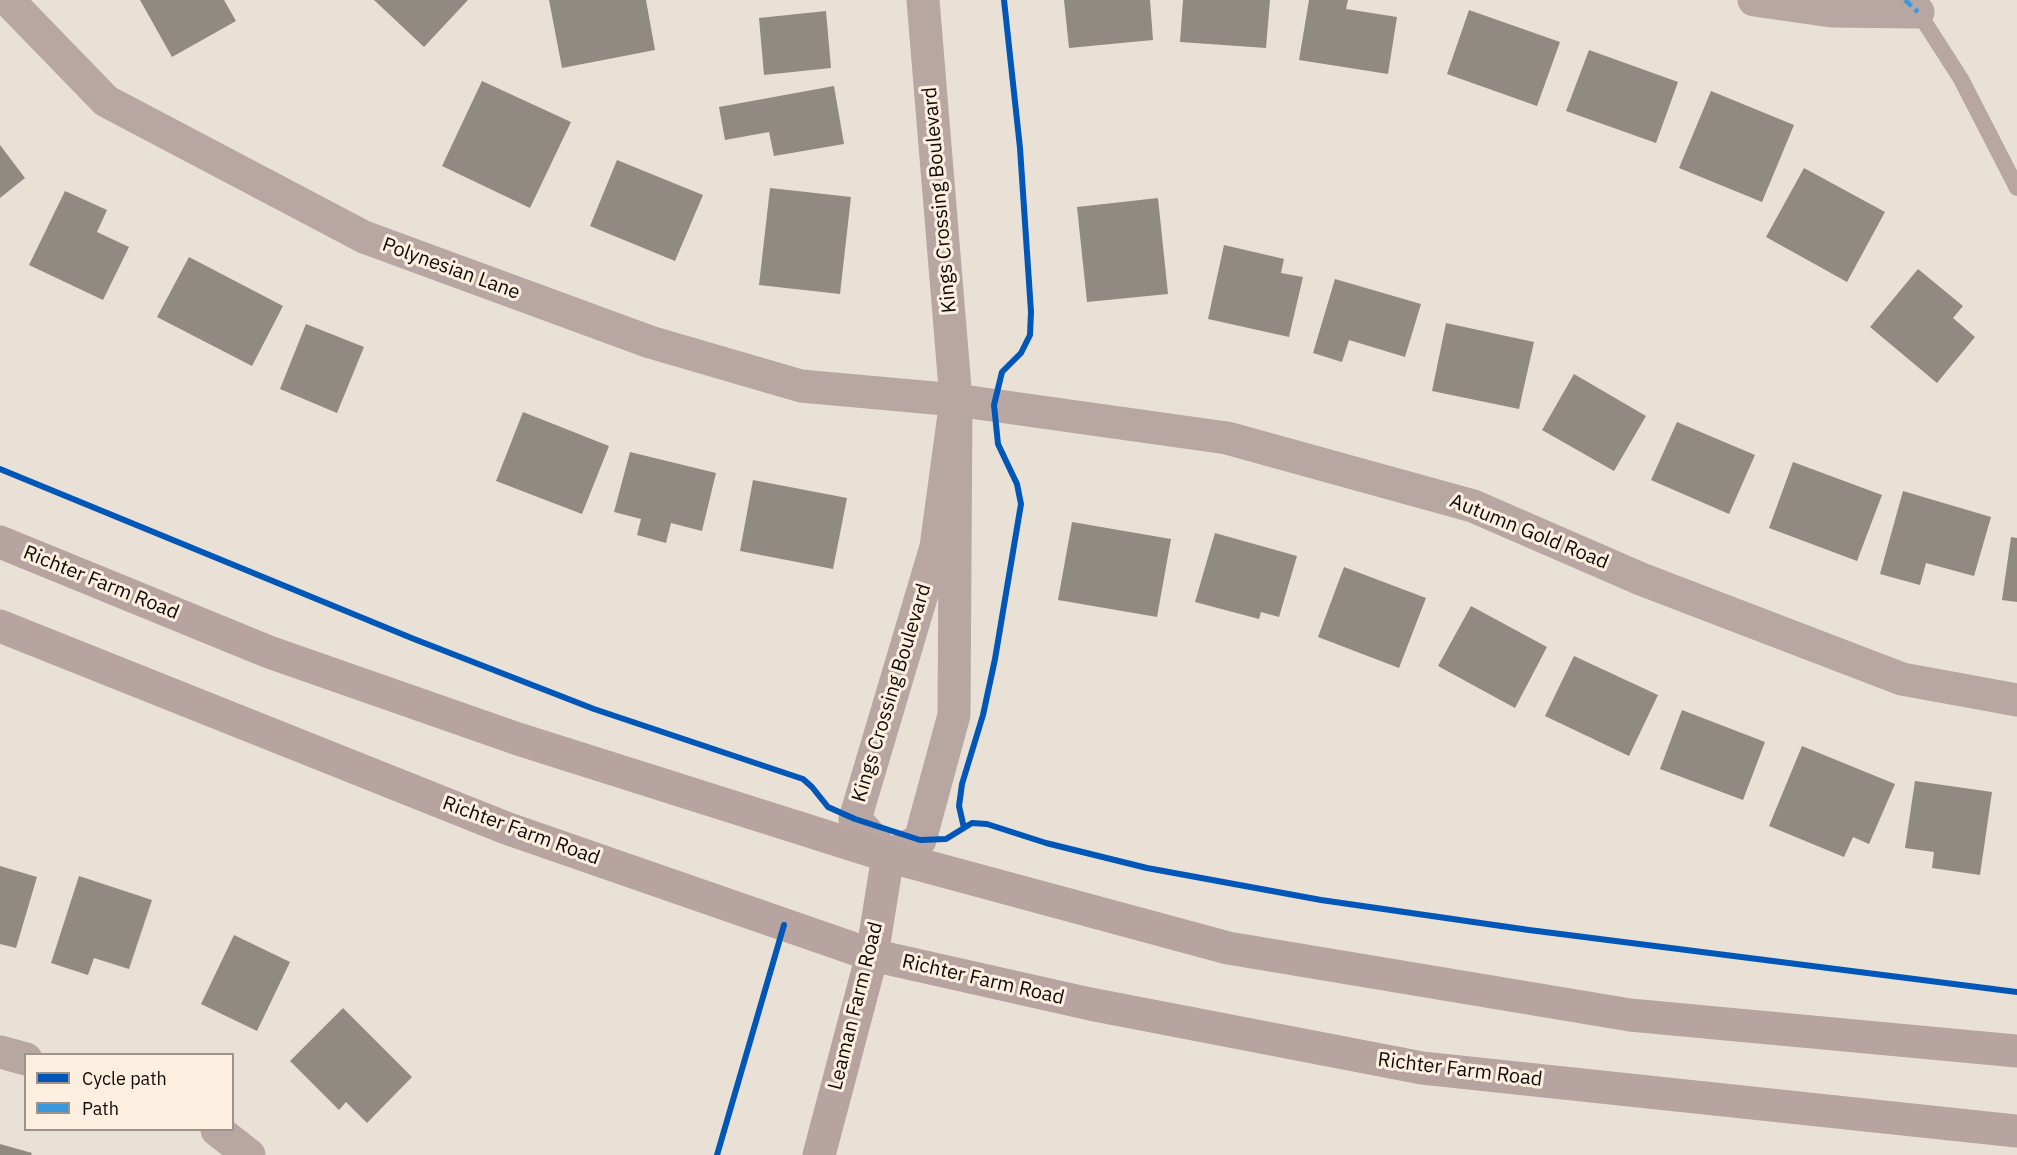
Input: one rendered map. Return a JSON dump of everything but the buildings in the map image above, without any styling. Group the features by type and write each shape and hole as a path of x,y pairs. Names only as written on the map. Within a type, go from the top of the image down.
{"main road":[{"name":"Richter Farm Road","path":"0,542 269,652 518,739 888,856 1228,948 1630,1015 2017,1051"},
{"name":"Richter Farm Road","path":"0,626 506,828 872,955 1090,1004 1422,1068 2017,1131"},
{"name":"Leaman Farm Road","path":"819,1155 872,955 888,856"}],"street":[{"name":"Polynesian Lane","path":"8,0 106,101 364,237 650,342 801,386 956,400"},
{"name":"Kings Crossing Boulevard","path":"923,0 956,400 954,715 920,840 888,856 855,819 936,547 956,400"},
{"path":"1754,0 1831,11 1918,12"},
{"name":"Autumn Gold Road","path":"956,400 1227,438 1462,503 1641,579 1902,679 2017,700"},
{"path":"0,1052 24,1058"},
{"path":"218,1131 249,1155"}],"lane":[{"path":"1918,12 1961,79 2017,188"}],"marked path":[{"path":"1905,0 1918,12"}],"cycle path":[{"path":"964,828 959,806 962,784 983,715 995,659 1021,504 1017,484 998,444 994,405 1002,372 1021,353 1030,335 1031,312 1020,148 1004,0"},
{"path":"0,469 414,639 594,709 803,779 828,807 855,819 920,840 946,839 972,823 987,824 1046,843 1147,868 1321,900 1529,930 2017,992"},
{"path":"717,1155 784,925"}]}
